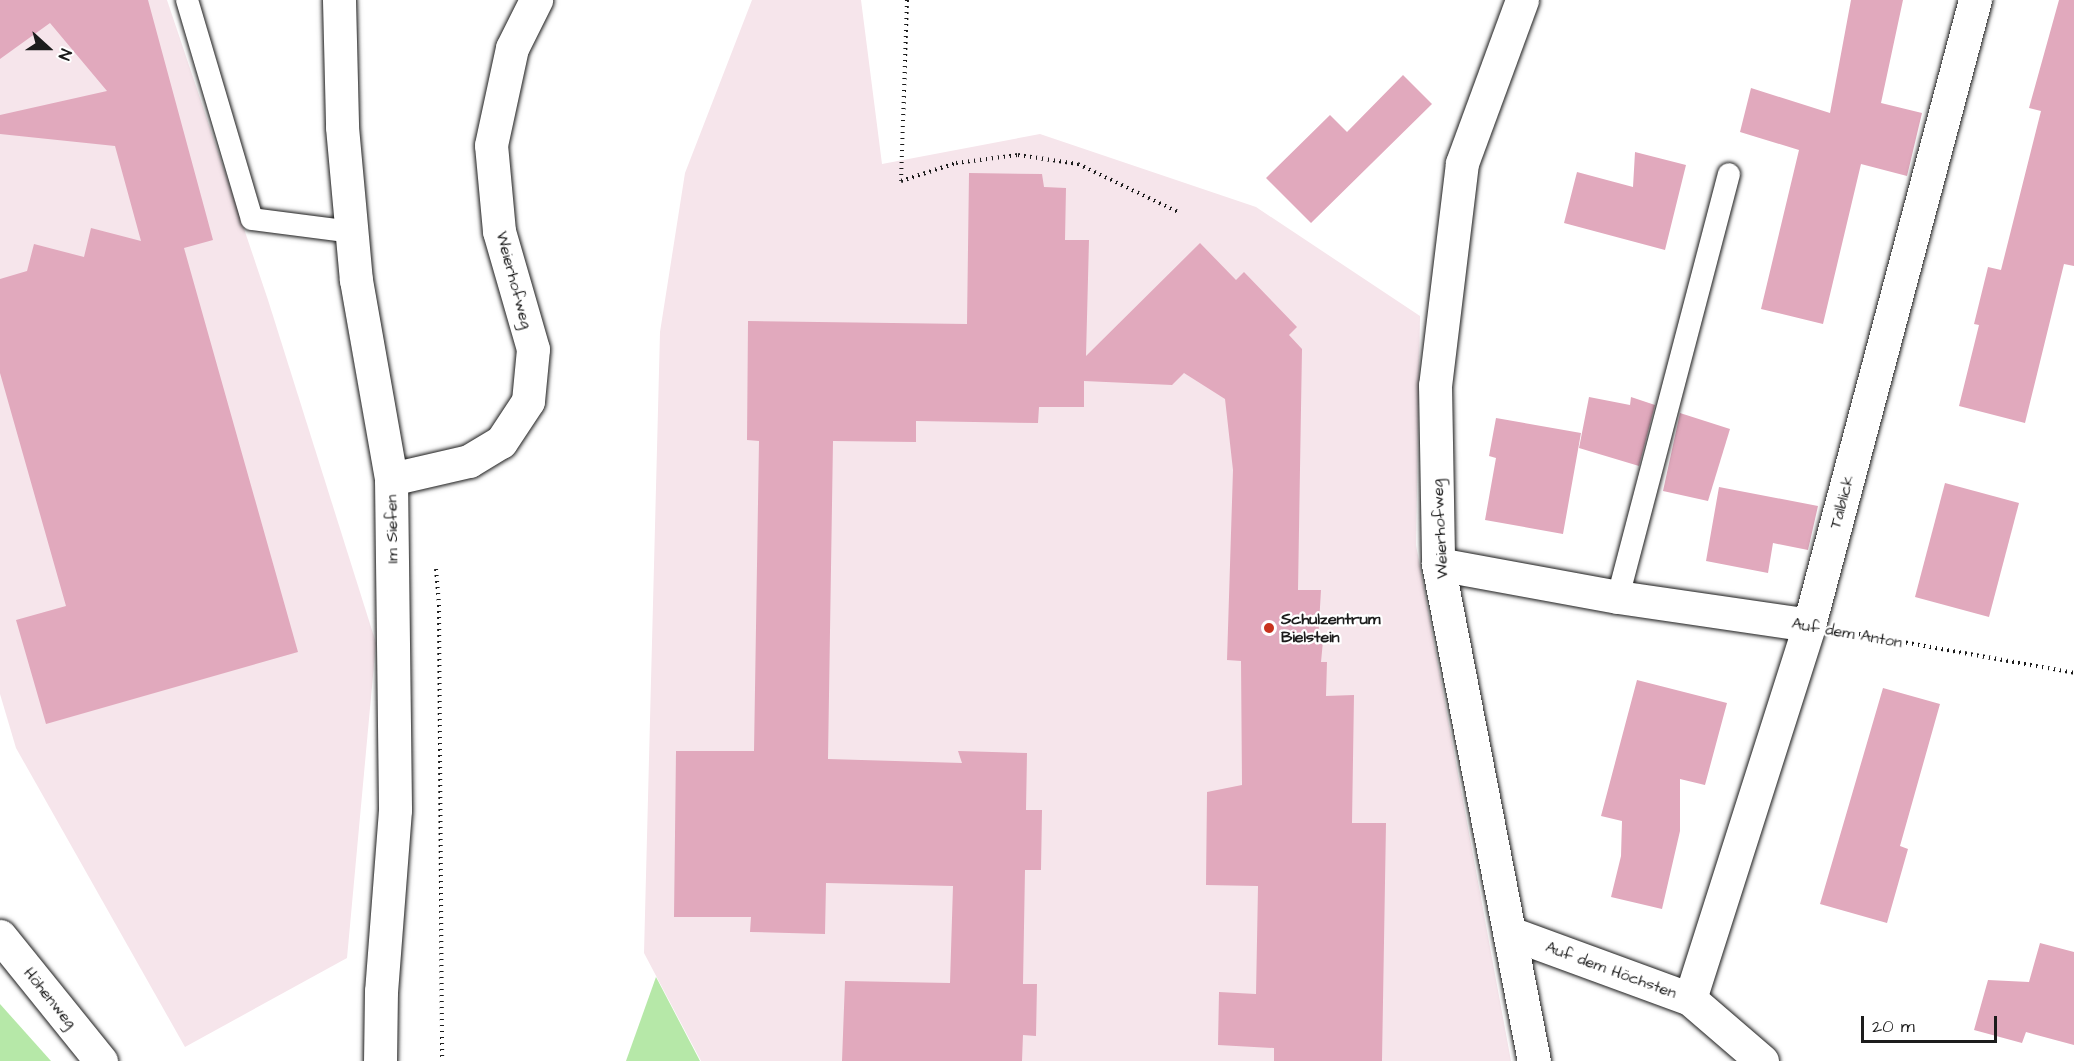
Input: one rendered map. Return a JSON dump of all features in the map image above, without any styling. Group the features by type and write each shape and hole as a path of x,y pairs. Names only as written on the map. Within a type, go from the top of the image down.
{"street":[{"name":"Im Siefen","path":"339,0 342,127 356,280 391,479 395,810 381,991 380,1061"},
{"name":"Weierhofweg","path":"391,479 469,461 501,442 528,401 532,349 500,231 491,145 512,48 536,0"},
{"name":"Weierhofweg","path":"1522,0 1462,163 1435,385 1438,564 1534,1061"},
{"name":"Talblick","path":"1690,999 1809,625 1975,0"},
{"name":"Auf dem Anton","path":"1438,564 1618,597 1809,625"},
{"name":"Auf dem Höchsten","path":"1510,933 1690,999 1762,1061"},
{"name":"Höhenweg","path":"0,936 101,1061"}],"lane":[{"path":"187,0 252,219 352,232"},
{"path":"1618,597 1729,174"}],"path":[{"path":"907,0 902,181 956,163 1018,155 1078,164 1178,212"},
{"name":"Auf dem Anton","path":"1809,625 2074,673"}],"shaded area":[{"path":"0,0 167,0 268,300 376,643 347,958 185,1047 16,748 0,694"},
{"path":"752,0 861,0 882,164 1040,134 1256,207 1420,316 1416,545 1511,1061 701,1061 644,953 660,332 685,173"}],"green space":[{"path":"656,977 700,1061 626,1061"},
{"path":"0,1004 51,1061 0,1061"}],"building":[{"path":"0,0 148,0 213,240 184,248 298,652 46,724 16,620 66,606 0,373 0,279 27,271 34,244 84,257 91,228 141,241 115,146 0,134 0,115 107,91 50,23 0,59"},
{"path":"1851,0 1903,0 1881,103 1922,113 1907,176 1861,164 1823,324 1761,309 1799,150 1740,132 1751,88 1830,113"},
{"path":"2059,0 2074,0 2074,266 2064,264 2025,423 1959,406 1979,325 1974,324 1988,267 2001,270 2041,111 2029,108"},
{"path":"1403,75 1432,104 1311,223 1266,178 1330,115 1347,132"},
{"path":"1635,152 1686,165 1665,250 1564,223 1577,172 1633,187"},
{"name":"Schulzentrum Bielstein","path":"969,173 1042,174 1044,187 1066,188 1065,240 1089,240 1086,356 1200,243 1236,280 1244,272 1297,327 1289,335 1302,349 1298,590 1321,590 1318,641 1323,641 1321,662 1327,662 1326,696 1354,695 1352,823 1386,823 1382,1061 1274,1061 1274,1048 1218,1045 1219,992 1256,994 1258,886 1206,885 1207,792 1242,785 1241,661 1227,660 1233,470 1225,399 1184,373 1172,385 1084,381 1084,407 1039,407 1038,423 916,421 916,442 833,441 828,759 962,763 958,751 1027,753 1026,810 1042,810 1041,870 1025,870 1023,984 1037,984 1036,1036 1023,1035 1022,1061 842,1061 845,981 950,983 953,886 826,883 825,934 750,932 751,917 674,917 676,751 754,751 759,441 747,440 748,321 967,324"},
{"path":"1589,397 1630,405 1631,397 1655,405 1639,466 1579,448"},
{"path":"1680,413 1730,429 1708,501 1663,491"},
{"path":"1496,418 1581,433 1563,534 1485,520 1496,458 1489,456"},
{"path":"1945,483 2019,503 1989,617 1915,597"},
{"path":"1719,487 1818,506 1808,550 1773,543 1768,573 1706,561"},
{"path":"1637,680 1727,703 1705,785 1680,779 1680,831 1662,909 1611,897 1621,856 1622,821 1601,816"},
{"path":"1883,688 1940,704 1900,846 1908,849 1887,923 1820,904"},
{"path":"2040,943 2074,952 2074,1045 2026,1032 2022,1043 1974,1030 1988,980 2029,982"}],"place":[{"name":"Schulzentrum Bielstein","path":"1269,628"}]}
